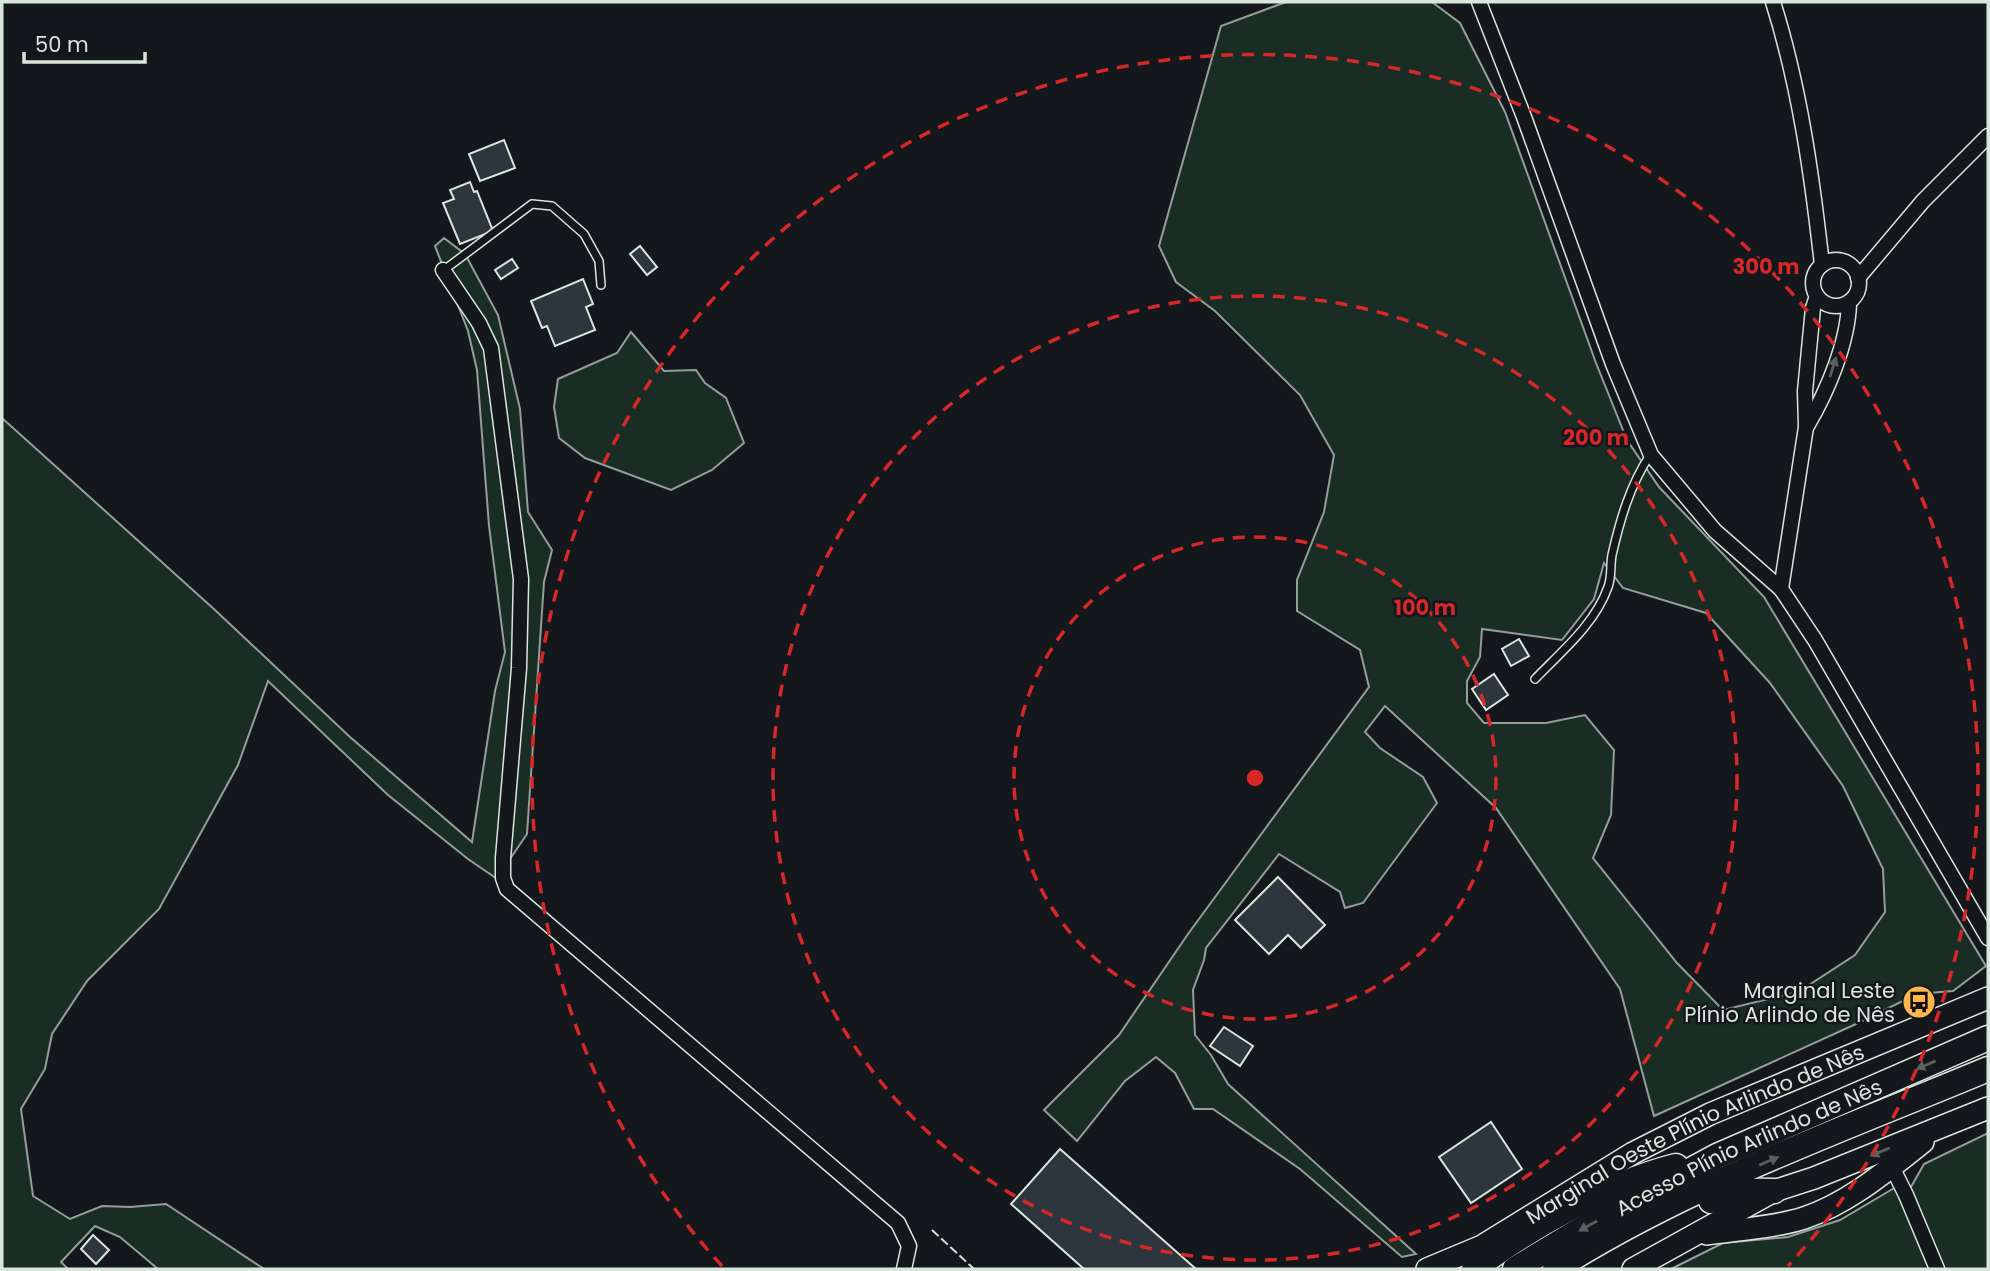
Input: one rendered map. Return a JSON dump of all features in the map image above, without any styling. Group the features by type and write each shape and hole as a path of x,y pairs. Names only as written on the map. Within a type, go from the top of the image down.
{"highway":[{"name":"Acesso Plínio Arlindo de Nês","path":"1515,1269 1717,1156 1988,1038"},
{"name":"Acesso Plínio Arlindo de Nês","path":"1555,1269 1602,1240 1706,1188 1988,1069"},
{"path":"1478,1258 1597,1195 1653,1172 1717,1156"},
{"path":"1580,1269 1719,1196 1748,1190 1774,1191"}],"main road":[{"name":"Marginal Oeste Plínio Arlindo de Nês","path":"1458,1269 1633,1153 1710,1114 1988,998"},
{"path":"1633,1269 1774,1191 1988,1108"},
{"path":"1691,1237 1800,1219 1823,1211 1858,1191 1943,1127"},
{"path":"1774,1191 1858,1191"},
{"name":"Marginal Oeste Plínio Arlindo de Nês","path":"1427,1269 1478,1258"}],"street":[{"path":"1479,2 1524,117 1613,363 1651,455 1715,531 1781,589 1815,640 1988,938"},
{"path":"1773,2 1792,69 1812,173 1822,265 1813,280 1817,296 1813,308 1805,391 1806,428 1781,589"},
{"path":"1806,428 1824,397 1848,320 1849,303 1856,294 1858,278 1923,201 1988,136"},
{"path":"1822,265 1836,260 1844,262 1850,265 1858,278"},
{"path":"443,271 479,323 491,348 521,579 519,668 503,859 503,878 507,889 898,1223 909,1246 904,1269"},
{"path":"1817,296 1832,306 1849,303"},
{"path":"1892,1167 1937,1269"}],"lane":[{"path":"443,271 532,204 552,206 584,234 599,261 600,285"},
{"path":"1535,679 1596,614 1609,584 1612,558 1629,495 1637,475 1651,455"}],"green space":[{"path":"1286,2 1432,2 1460,23 1505,112 1596,363 1627,440 1659,487 1764,597 1986,966 1953,991 1917,994 1654,1116 1620,989 1496,808 1385,706 1365,732 1380,748 1423,777 1437,803 1363,903 1345,908 1340,892 1279,854 1206,948 1193,990 1195,1035 1228,1084 1416,1254 1402,1257 1300,1169 1213,1109 1194,1109 1175,1073 1156,1057 1125,1081 1077,1141 1044,1110 1119,1035 1188,934 1369,687 1360,650 1297,611 1297,580 1324,512 1334,455 1300,395 1215,311 1176,282 1159,246 1221,26","holes":["1604,563 1623,588 1706,613 1770,683 1843,786 1883,869 1885,912 1855,955 1798,992 1723,1010 1677,963 1593,858 1611,815 1614,750 1585,715 1546,723 1484,723 1467,703 1467,681 1480,657 1482,629 1562,640 1594,599"]},
{"path":"444,238 465,254 498,315 520,409 528,512 552,550 544,582 527,834 508,862 509,887 468,859 388,795 268,681 238,765 159,909 87,981 52,1034 45,1069 21,1109 33,1196 70,1219 102,1206 166,1204 264,1269 158,1269 120,1237 95,1226 61,1262 68,1269 2,1269 2,418 215,610 350,737 472,842 495,691 505,652 489,526 477,370 468,331 435,246"},
{"path":"631,332 664,371 696,370 705,383 726,398 744,443 712,470 671,490 585,458 559,438 554,407 558,379 617,353"},
{"path":"1988,1133 1988,1269 1671,1269 1723,1243 1788,1237 1840,1220 1901,1184 1907,1194 1924,1164"}],"building":[{"path":"504,140 515,168 480,181 469,154"},
{"path":"470,182 474,192 477,191 493,231 460,244 443,203 454,199 450,190"},
{"path":"640,246 657,267 647,275 630,254"},
{"path":"512,259 518,268 501,279 495,270"},
{"path":"583,279 593,304 586,307 595,330 555,346 547,326 542,328 531,301"},
{"path":"1519,639 1529,656 1511,666 1502,649"},
{"path":"1494,674 1508,695 1486,710 1472,689"},
{"path":"1278,877 1325,925 1301,948 1288,935 1269,954 1235,920"},
{"path":"1224,1027 1253,1046 1240,1066 1210,1046"},
{"path":"1491,1122 1522,1169 1471,1203 1439,1157"},
{"path":"1060,1149 1196,1269 1084,1269 1011,1204"},
{"path":"93,1235 109,1250 96,1264 81,1249"}],"fence":[{"path":"932,1230 974,1269"}],"place":[{"name":"Marginal Leste Plínio Arlindo de Nês","path":"1919,1002"}]}
